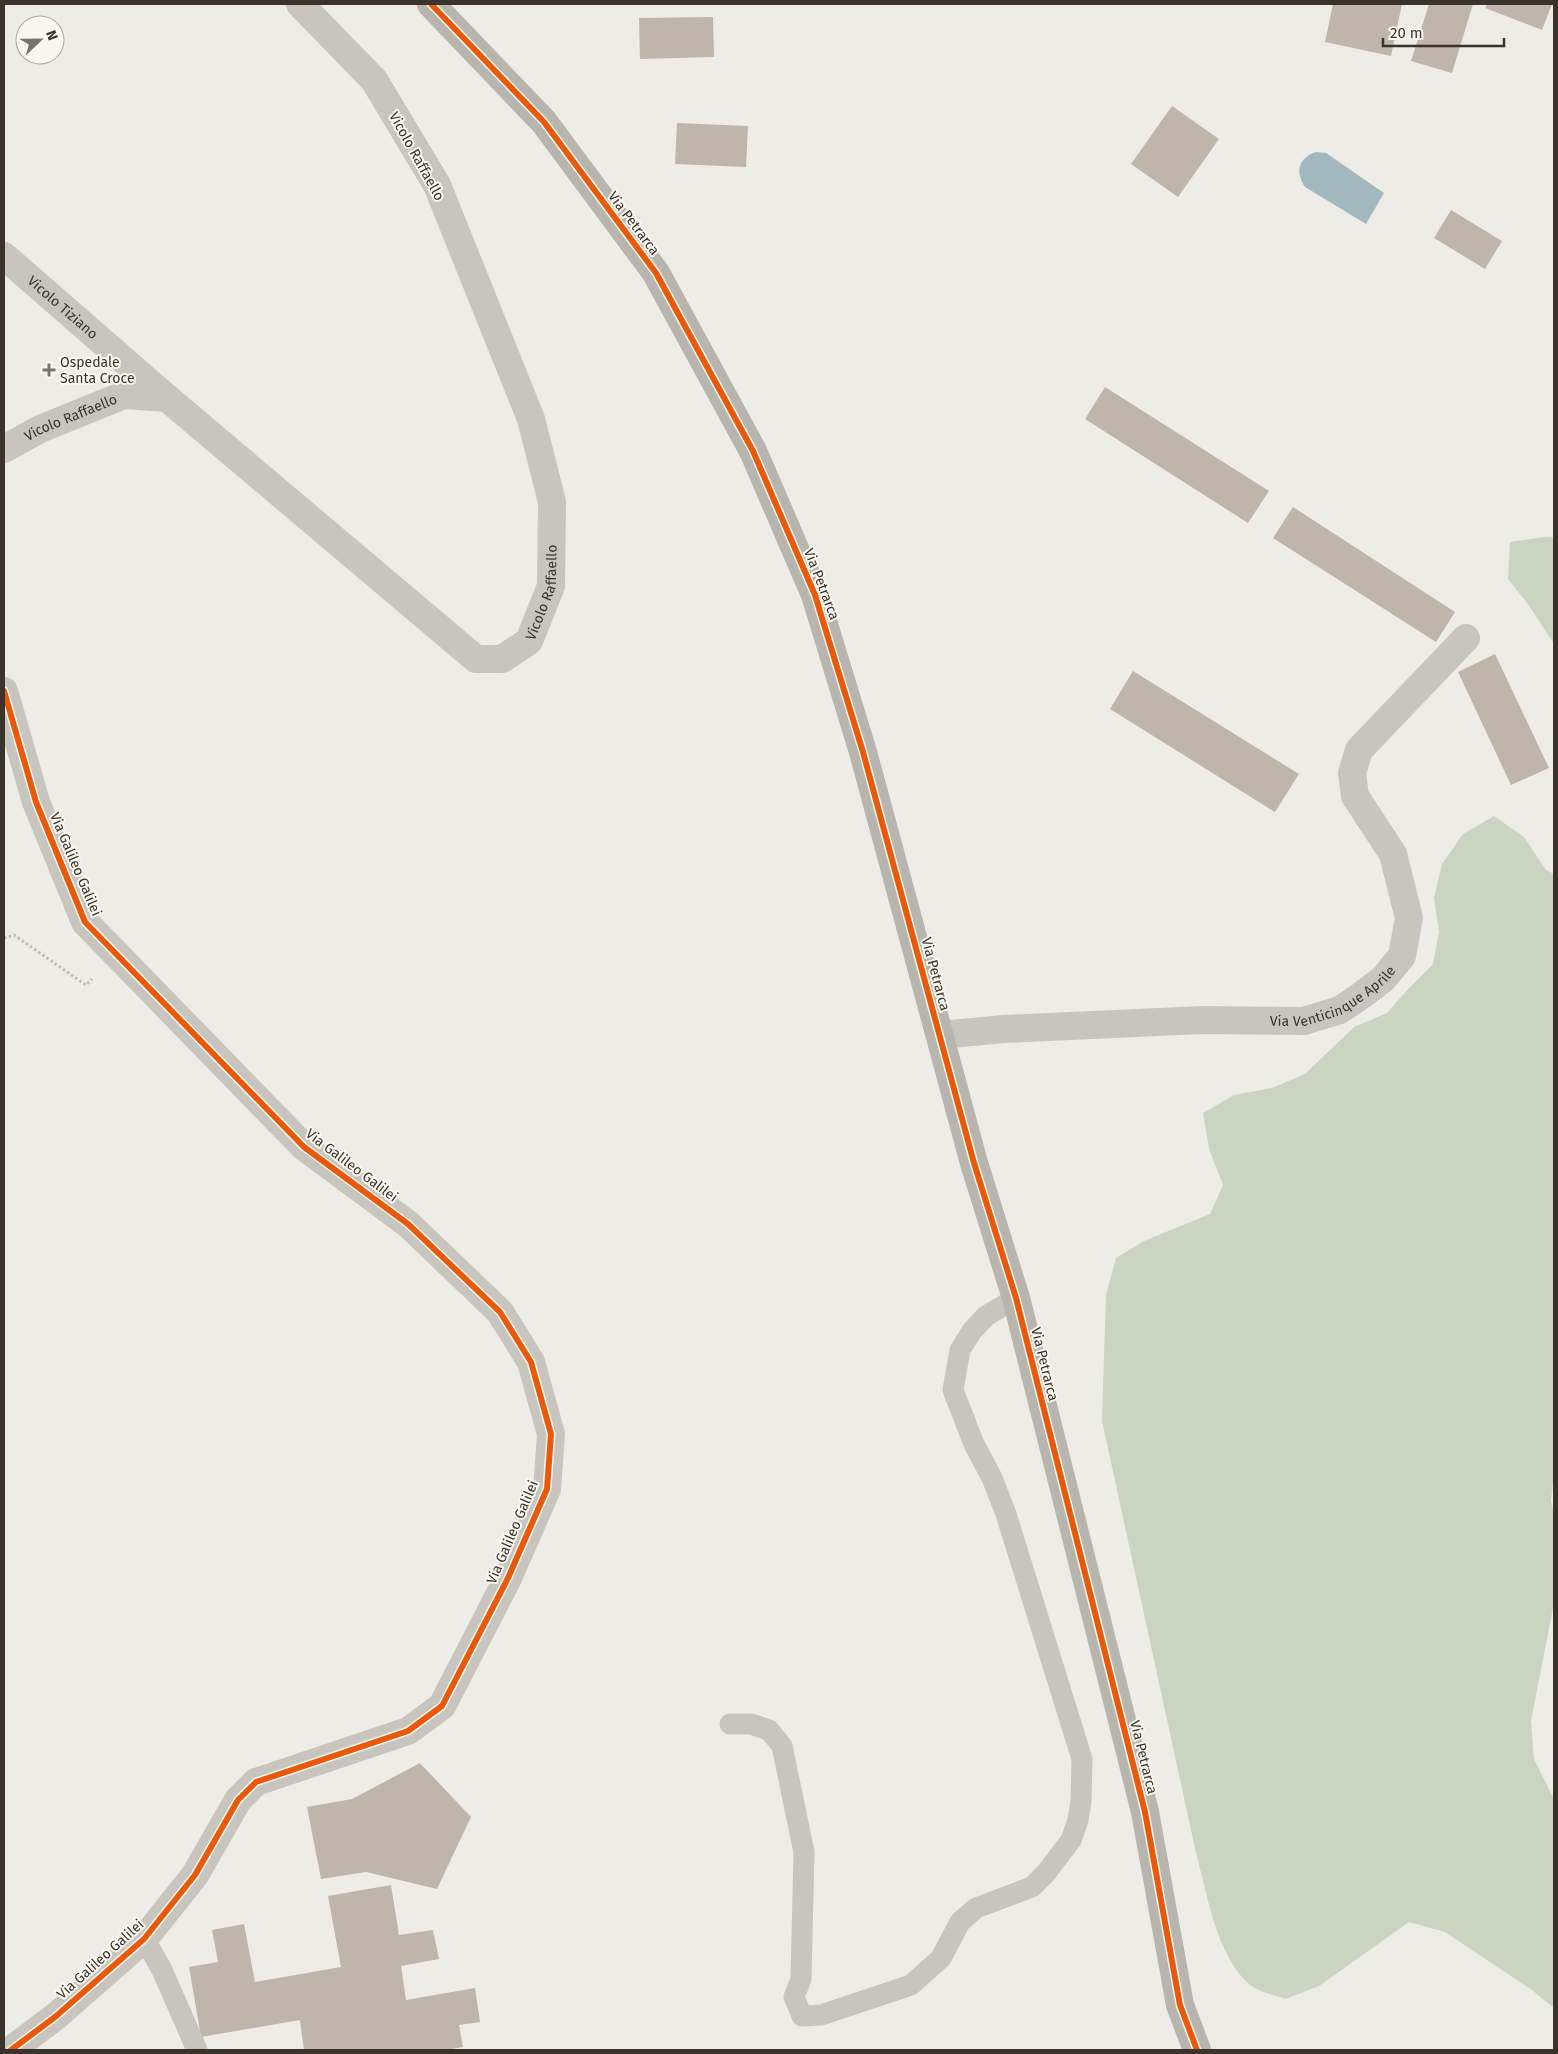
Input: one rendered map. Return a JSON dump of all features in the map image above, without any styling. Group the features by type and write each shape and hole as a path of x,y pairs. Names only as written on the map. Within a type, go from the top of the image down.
{"street":[{"name":"Vicolo Raffaello","path":"4,449 40,429 124,395 167,398 476,659 502,659 529,641 550,586 552,502 531,419 437,185 374,80 300,4"},
{"name":"Via Petrarca","path":"431,4 544,122 656,273 754,451 815,595 862,752 974,1164 1016,1298 1145,1812 1180,2005 1197,2050"},
{"name":"Vicolo Tiziano","path":"4,256 167,398"},
{"name":"Via Venticinque Aprile","path":"940,1035 1004,1029 1202,1020 1304,1021 1340,1010 1362,995 1383,979 1402,956 1410,918 1393,854 1355,796 1352,773 1358,750 1466,638"},
{"name":"Via Galileo Galilei","path":"4,691 36,802 85,922 304,1146 408,1224 500,1312 531,1362 550,1434 547,1489 508,1578 442,1706 408,1731 256,1782 238,1800 195,1875 146,1942 55,2017 11,2050"}],"lane":[{"path":"730,1724 751,1724 769,1730 782,1746 804,1852 800,1979 794,1997 802,2016 822,2015 911,1985 941,1958 960,1922 976,1908 1032,1887 1046,1873 1071,1840 1078,1820 1081,1801 1082,1759 1006,1514 992,1478 974,1444 953,1390 960,1350 972,1332 986,1316 1016,1298"},
{"path":"146,1942 162,1970 197,2050"}],"path":[{"path":"4,938 14,935 86,985 118,957"}],"green space":[{"path":"1554,537 1554,644 1528,604 1508,579 1510,542"},
{"path":"1494,816 1524,837 1546,870 1554,874 1554,1474 1551,1501 1554,1513 1554,1603 1531,1721 1534,1759 1554,1799 1554,2008 1532,1990 1445,1932 1409,1922 1319,1986 1286,1999 1253,1987 1239,1973 1221,1942 1204,1887 1102,1421 1106,1295 1116,1258 1144,1241 1210,1214 1223,1185 1209,1149 1203,1113 1234,1095 1272,1088 1305,1074 1354,1027 1387,1013 1433,964 1439,932 1434,898 1442,864 1463,834"}],"water":[{"path":"1316,152 1326,153 1384,193 1366,224 1305,187 1300,176 1300,166 1305,158"}],"building":[{"path":"1333,4 1402,4 1391,56 1325,42"},
{"path":"1429,4 1473,4 1452,73 1411,61"},
{"path":"1487,4 1552,4 1542,30 1485,8"},
{"path":"713,17 714,57 640,59 639,18"},
{"path":"1172,106 1219,139 1178,197 1131,164"},
{"path":"677,123 748,126 746,167 675,164"},
{"path":"1451,210 1502,241 1485,269 1434,238"},
{"path":"1105,387 1269,491 1248,523 1085,419"},
{"path":"1293,507 1455,612 1436,642 1273,538"},
{"path":"1495,654 1549,768 1511,785 1458,672"},
{"path":"1133,671 1299,774 1275,812 1110,709"},
{"path":"420,1763 471,1817 437,1889 366,1872 321,1879 307,1807 352,1799"},
{"path":"391,1885 399,1935 433,1930 439,1959 401,1966 406,2000 475,1988 480,2022 459,2025 463,2047 445,2050 304,2050 300,2020 201,2037 189,1967 218,1962 212,1930 244,1924 255,1982 341,1967 328,1896"}],"cycle path":[{"path":"431,4 544,122 656,273 753,451 815,595 863,752 974,1163 1016,1298 1145,1812 1180,2005 1197,2050"},
{"path":"4,691 36,802 85,922 304,1147 408,1224 500,1312 531,1362 551,1434 547,1489 508,1578 442,1706 408,1731 256,1782 238,1800 195,1875 144,1939 55,2017 11,2050"}],"place":[{"name":"Ospedale Santa Croce","path":"49,370"}]}
